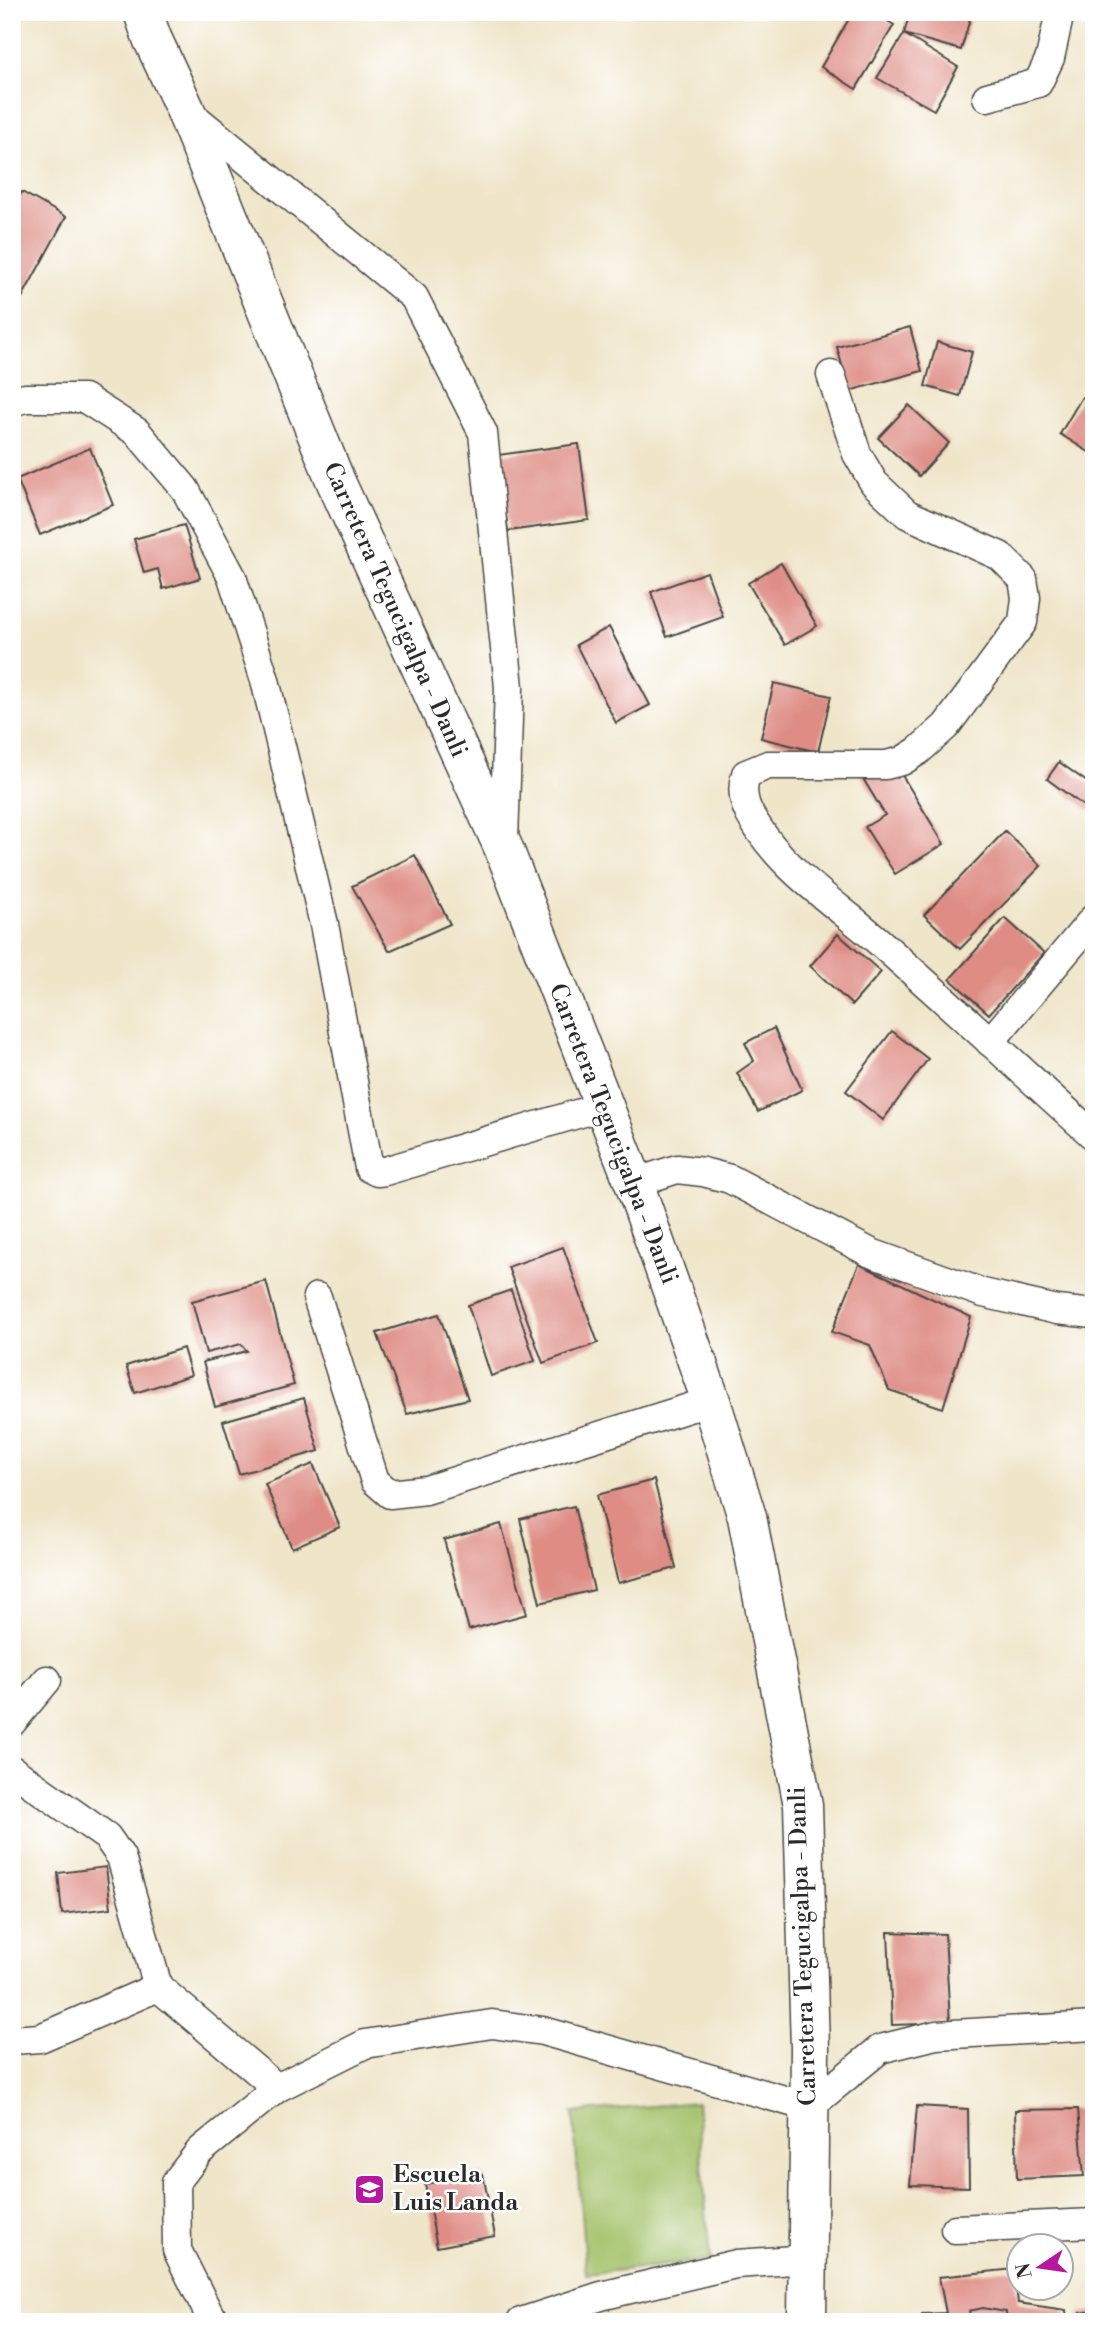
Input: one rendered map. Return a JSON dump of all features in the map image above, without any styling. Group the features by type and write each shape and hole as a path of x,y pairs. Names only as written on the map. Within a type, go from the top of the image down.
{"highway":[{"name":"Carretera Tegucigalpa - Danli","path":"140,21 185,109 336,482 504,849 634,1183 711,1401 747,1517 803,1805 809,2107 807,2322"}],"street":[{"path":"987,97 1038,83 1050,58 1060,12"},
{"path":"185,109 414,298 482,433 509,687 504,849"},
{"path":"831,375 857,454 874,483 907,514 1000,555 1023,579 1026,598 1023,622 946,726 918,751 902,761 886,765 768,765 746,774 742,788 745,802 754,822 780,855 1094,1136"},
{"path":"12,402 26,398 84,398 137,432 185,489 232,577 265,680 324,924 369,1168 377,1172 385,1171 604,1105"},
{"path":"990,1042 1094,918"},
{"path":"634,1183 677,1169 730,1179 871,1253 983,1293 1057,1310 1094,1314"},
{"path":"317,1297 375,1481 390,1494 426,1490 711,1401"},
{"path":"12,1722 47,1680"},
{"path":"12,1770 107,1837 121,1857 158,1987 277,2088"},
{"path":"12,2040 40,2038 158,1987"},
{"path":"216,2322 210,2316 177,2250 176,2182 200,2151 277,2088 365,2044 492,2024 543,2031 809,2107 880,2049 936,2035 1094,2026"},
{"path":"955,2230 1094,2223"},
{"path":"521,2322 601,2296 736,2264 808,2259"}],"green space":[{"path":"697,2102 710,2260 586,2274 573,2113"}],"building":[{"path":"853,12 873,12 894,25 856,89 821,67"},
{"path":"910,12 972,12 961,50 904,34"},
{"path":"904,34 958,67 934,110 877,78"},
{"path":"22,192 66,217 18,305 12,301 12,209"},
{"path":"910,327 922,371 849,391 837,347"},
{"path":"937,342 972,352 960,396 925,386"},
{"path":"1082,397 1094,404 1092,454 1060,434"},
{"path":"909,405 949,443 919,476 878,438"},
{"path":"579,444 589,520 508,531 498,455"},
{"path":"90,448 113,505 40,535 17,479"},
{"path":"184,525 200,578 163,589 158,569 144,573 134,539"},
{"path":"781,563 817,626 785,645 748,583"},
{"path":"707,572 723,617 667,637 651,592"},
{"path":"609,627 650,705 616,723 576,645"},
{"path":"774,683 831,696 818,752 761,738"},
{"path":"1059,762 1094,787 1094,807 1089,810 1047,779"},
{"path":"897,767 944,844 895,874 865,827 885,815 859,772"},
{"path":"1005,831 1041,866 960,949 924,915"},
{"path":"415,855 450,924 389,951 352,886"},
{"path":"1005,918 1044,953 989,1014 950,979"},
{"path":"838,934 881,972 852,1005 810,966"},
{"path":"774,1028 802,1090 758,1112 737,1073 754,1061 745,1043"},
{"path":"892,1031 928,1059 883,1120 846,1091"},
{"path":"563,1247 598,1343 543,1363 508,1267"},
{"path":"859,1264 971,1317 943,1408 889,1390 870,1345 832,1332"},
{"path":"266,1281 294,1385 215,1407 203,1362 247,1351 241,1344 206,1353 192,1301"},
{"path":"511,1290 535,1361 491,1376 468,1305"},
{"path":"439,1314 468,1399 407,1414 377,1333"},
{"path":"183,1348 191,1375 135,1393 126,1366"},
{"path":"304,1398 319,1451 239,1474 223,1421"},
{"path":"313,1464 340,1527 292,1548 265,1484"},
{"path":"654,1480 676,1568 618,1583 597,1495"},
{"path":"574,1506 594,1590 540,1603 520,1519"},
{"path":"501,1524 527,1614 469,1630 444,1540"},
{"path":"106,1867 111,1908 62,1914 58,1873"},
{"path":"888,1932 945,1934 950,2023 892,2025"},
{"path":"917,2106 968,2109 969,2187 910,2185"},
{"path":"1078,2109 1084,2176 1017,2179 1015,2110"},
{"path":"483,2174 495,2236 437,2247 425,2184"},
{"path":"1004,2270 1004,2302 1066,2310 1067,2322 1006,2322 1006,2312 983,2308 969,2311 971,2322 922,2322 922,2314 946,2313 939,2277"},
{"path":"1094,2311 1094,2322 1081,2322 1080,2313"}],"place":[{"name":"Escuela Luis Landa","path":"370,2189"}]}
